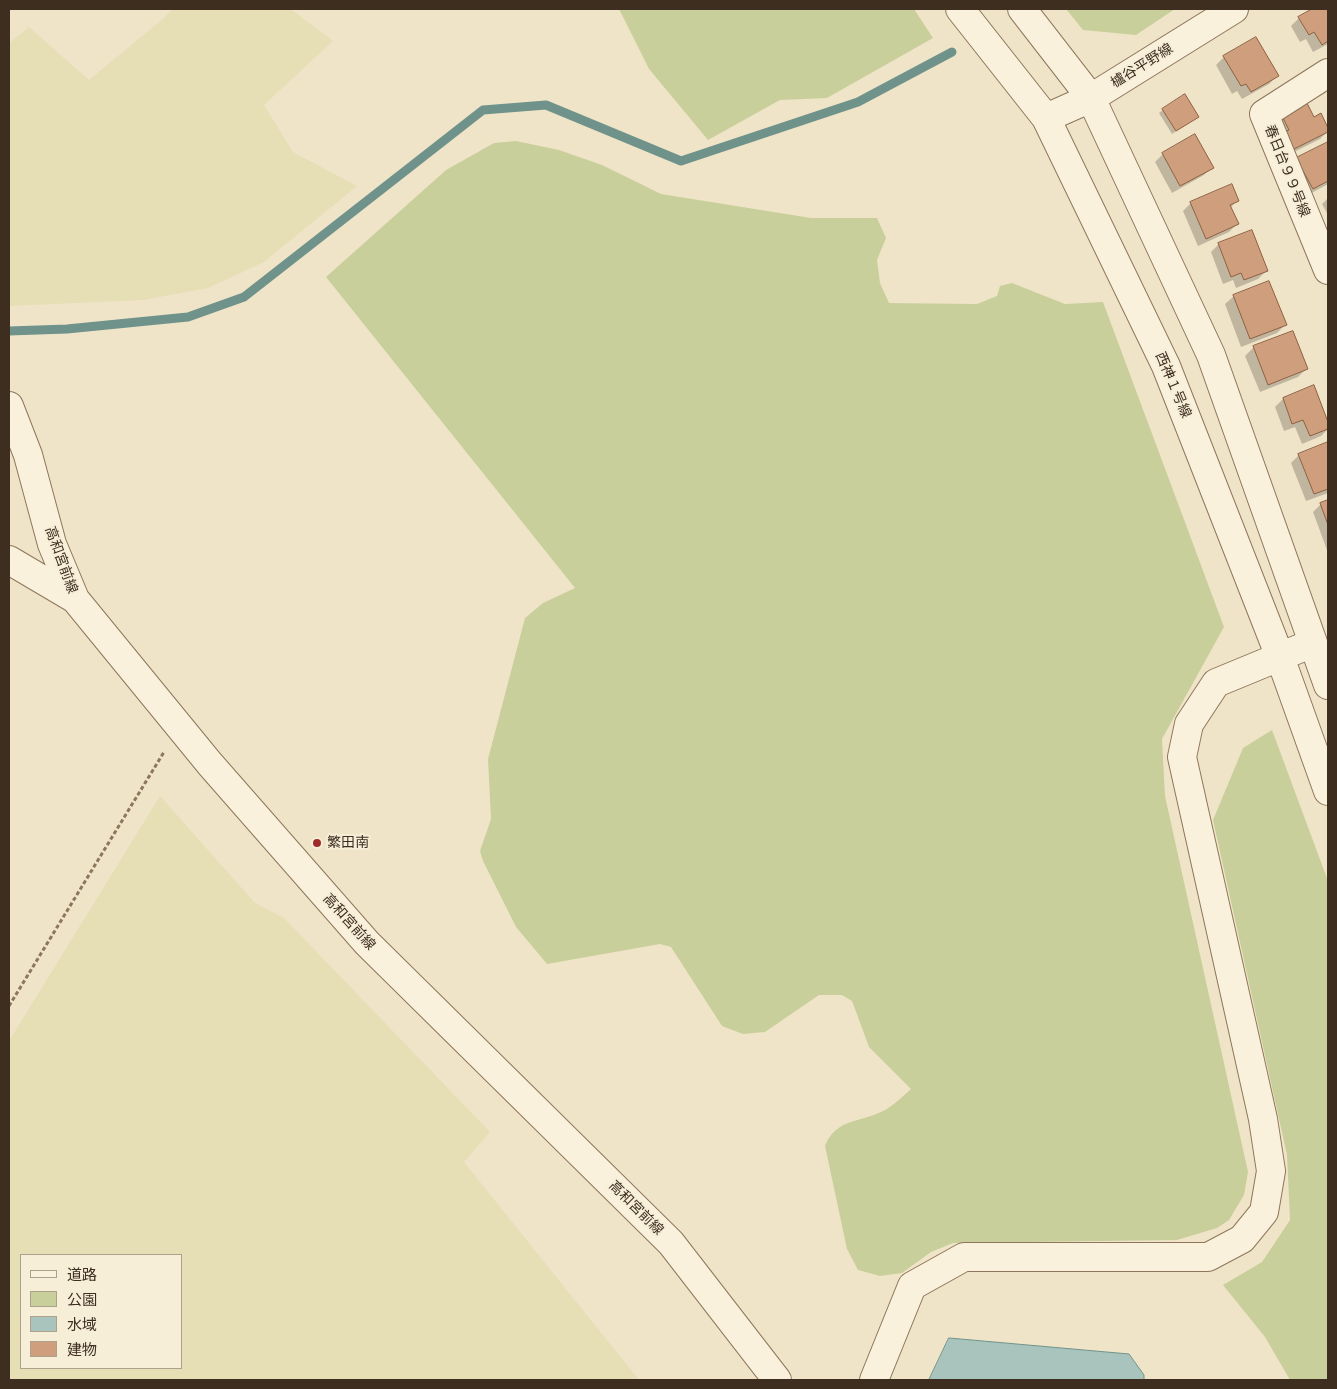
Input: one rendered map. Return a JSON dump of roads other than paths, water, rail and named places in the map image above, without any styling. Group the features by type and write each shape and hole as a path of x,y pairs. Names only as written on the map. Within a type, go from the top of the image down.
{"street":[{"name":"西神１号線","path":"960,9 1046,118 1166,366 1280,657 1328,791"},
{"path":"1022,9 1091,98 1211,355 1328,685"},
{"name":"櫨谷平野線","path":"1046,118 1091,98 1234,9"},
{"name":"春日台９９号線","path":"1328,73 1264,114 1328,270"},
{"name":"高和宮前線","path":"9,406 28,455 52,544 75,599 210,764 367,943 671,1244 777,1380"},
{"path":"9,560 75,599"},
{"path":"874,1380 912,1286 964,1257 1208,1257 1242,1240 1264,1212 1271,1171 1263,1119 1182,757 1189,724 1216,683 1313,643"}],"water":[{"path":"949,1338 1129,1354 1144,1375 1144,1380 929,1380"}],"waterway":[{"path":"9,331 67,329 188,317 244,297 483,110 546,105 681,161 858,102 952,52"}],"place":[{"name":"繁田南","path":"317,843"}]}
